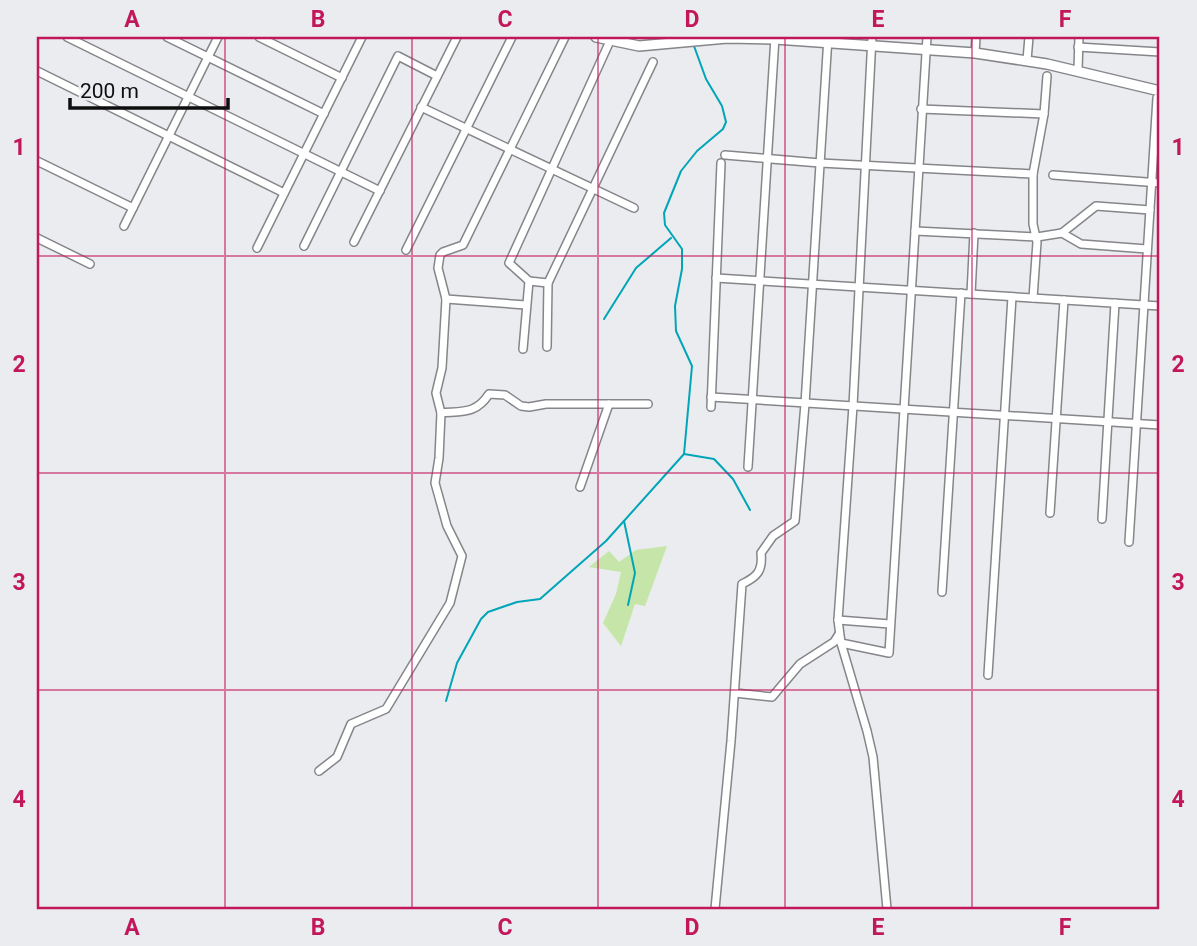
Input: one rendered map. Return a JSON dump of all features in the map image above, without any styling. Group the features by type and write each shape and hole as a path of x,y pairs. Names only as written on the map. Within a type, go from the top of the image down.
{"main road":[{"path":"596,37 639,46 727,37 872,41 1027,60 1077,70 1159,95"}],"street":[{"path":"67,37 380,191"},
{"path":"167,37 324,114"},
{"path":"124,226 218,37"},
{"path":"257,248 362,37"},
{"path":"406,250 512,37"},
{"path":"319,771 337,757 351,724 386,709 428,642 454,593 462,555 447,526 435,483 441,413 436,393 442,368 446,299 438,268 440,255 463,245 565,37"},
{"path":"841,643 889,653 927,37"},
{"path":"975,53 976,37"},
{"path":"1027,60 1029,37"},
{"path":"1077,70 1079,37"},
{"path":"264,38 342,78"},
{"path":"354,242 437,76 453,38"},
{"path":"748,467 775,38"},
{"path":"715,909 742,584 756,578 762,566 761,553 773,536 795,521 806,404 828,40"},
{"path":"548,283 529,281 509,263 610,41"},
{"path":"872,41 860,287 838,620 841,643 873,757 887,909"},
{"path":"1079,47 1160,52"},
{"path":"304,246 398,57 437,76"},
{"path":"547,347 548,283 653,62"},
{"path":"37,71 284,193"},
{"path":"1034,298 1037,237 1033,224 1033,174 1044,114 1047,76"},
{"path":"1129,542 1147,249 1150,210 1156,183 1159,95"},
{"path":"421,107 634,208"},
{"path":"922,108 1044,114"},
{"path":"711,407 723,159 767,158 1033,174"},
{"path":"37,161 132,208"},
{"path":"1053,176 1156,183"},
{"path":"915,231 1037,237 1062,233 1096,206 1150,210"},
{"path":"971,294 974,233"},
{"path":"1062,233 1081,244 1147,249"},
{"path":"37,238 90,264"},
{"path":"716,278 1160,306"},
{"path":"523,349 529,281"},
{"path":"942,592 961,293"},
{"path":"988,675 1012,297"},
{"path":"446,299 526,305"},
{"path":"1050,513 1064,300"},
{"path":"1102,519 1115,303"},
{"path":"441,413 475,410 489,394 505,395 521,406 529,407 546,404 648,404"},
{"path":"712,397 1160,425"},
{"path":"580,487 609,404"},
{"path":"838,620 890,624"},
{"path":"735,693 772,697 800,664 834,642 839,633"}],"green space":[{"path":"667,546 645,606 635,604 621,646 603,623 616,594 621,572 589,567 609,551 619,562 636,550"}],"waterway":[{"path":"446,701 457,663 481,619 488,612 517,602 540,599 606,541 684,454 692,366 676,331 675,306 682,269 682,249 665,225 664,213 681,171 697,151 723,129 726,122 722,106 706,79 694,46"},
{"path":"604,319 636,268 671,238"},
{"path":"684,454 714,459 733,479 750,510"},
{"path":"624,521 635,573 628,605"}]}
